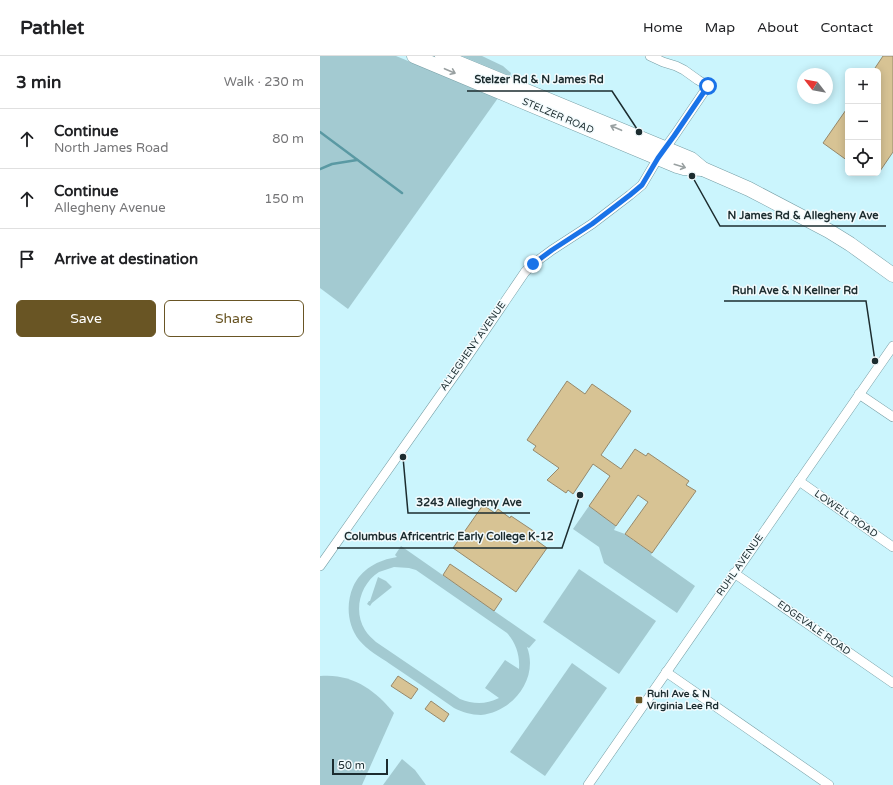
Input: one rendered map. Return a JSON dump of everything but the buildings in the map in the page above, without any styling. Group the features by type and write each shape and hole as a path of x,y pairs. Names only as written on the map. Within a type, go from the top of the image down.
{"main road":[{"name":"STELZER ROAD","path":"414,56 661,153"},
{"name":"STELZER ROAD","path":"442,56 661,153"},
{"path":"661,153 691,159 703,169 754,192 829,231 893,275"}],"street":[{"name":"ALLEGHENY AVENUE","path":"320,566 461,366 475,343 525,272 552,250 592,224 642,185 661,153 708,86 684,70 650,56"},
{"name":"RUHL AVENUE","path":"588,785 893,346"},
{"path":"859,394 893,417"},
{"name":"LOWELL ROAD","path":"798,481 893,547"},
{"name":"EDGEVALE ROAD","path":"734,573 893,683"},
{"path":"666,672 829,785"}],"shaded area":[{"path":"320,56 396,56 498,98 348,309 320,288"},
{"path":"462,56 482,56 503,66 511,73 510,76"},
{"path":"589,506 598,513 603,506 604,517 616,526 614,530 625,534 634,541 639,534 640,545 652,553 651,555 695,586 677,613 604,563 599,547 573,529"},
{"path":"401,546 536,640 529,648 527,647 530,659 529,670 526,681 520,692 513,700 493,712 481,715 460,711 374,653 359,640 352,628 349,614 349,600 353,587 365,570 383,560 397,557 395,555","holes":["394,567 416,570 507,633 513,641 519,659 519,669 505,660 485,688 499,698 489,702 479,703 460,699 376,642 366,632 361,623 359,606 360,598 367,583 372,577 381,571"]},
{"path":"579,569 656,621 619,674 543,622"},
{"path":"378,577 386,581 392,587 370,606 367,604 370,601"},
{"path":"572,663 607,688 545,776 510,752"},
{"path":"320,676 342,677 362,685 379,697 394,713 362,785 320,785"},
{"path":"402,759 415,770 426,785 383,785"}],"waterway":[{"path":"320,132 402,193"},
{"path":"320,169 332,164 357,160"}],"place":[{"name":"Stelzer Rd & N James Rd","path":"639,132"},
{"name":"N James Rd & Allegheny Ave","path":"692,176"},
{"name":"Ruhl Ave & N Kellner Rd","path":"875,361"},
{"name":"3243 Allegheny Ave","path":"403,457"},
{"name":"Columbus Africentric Early College K-12","path":"580,495"},
{"name":"Ruhl Ave & N Virginia Lee Rd","path":"639,700"}],"route":[{"path":"533,264 592,224 642,185 658,158 708,86"}]}
